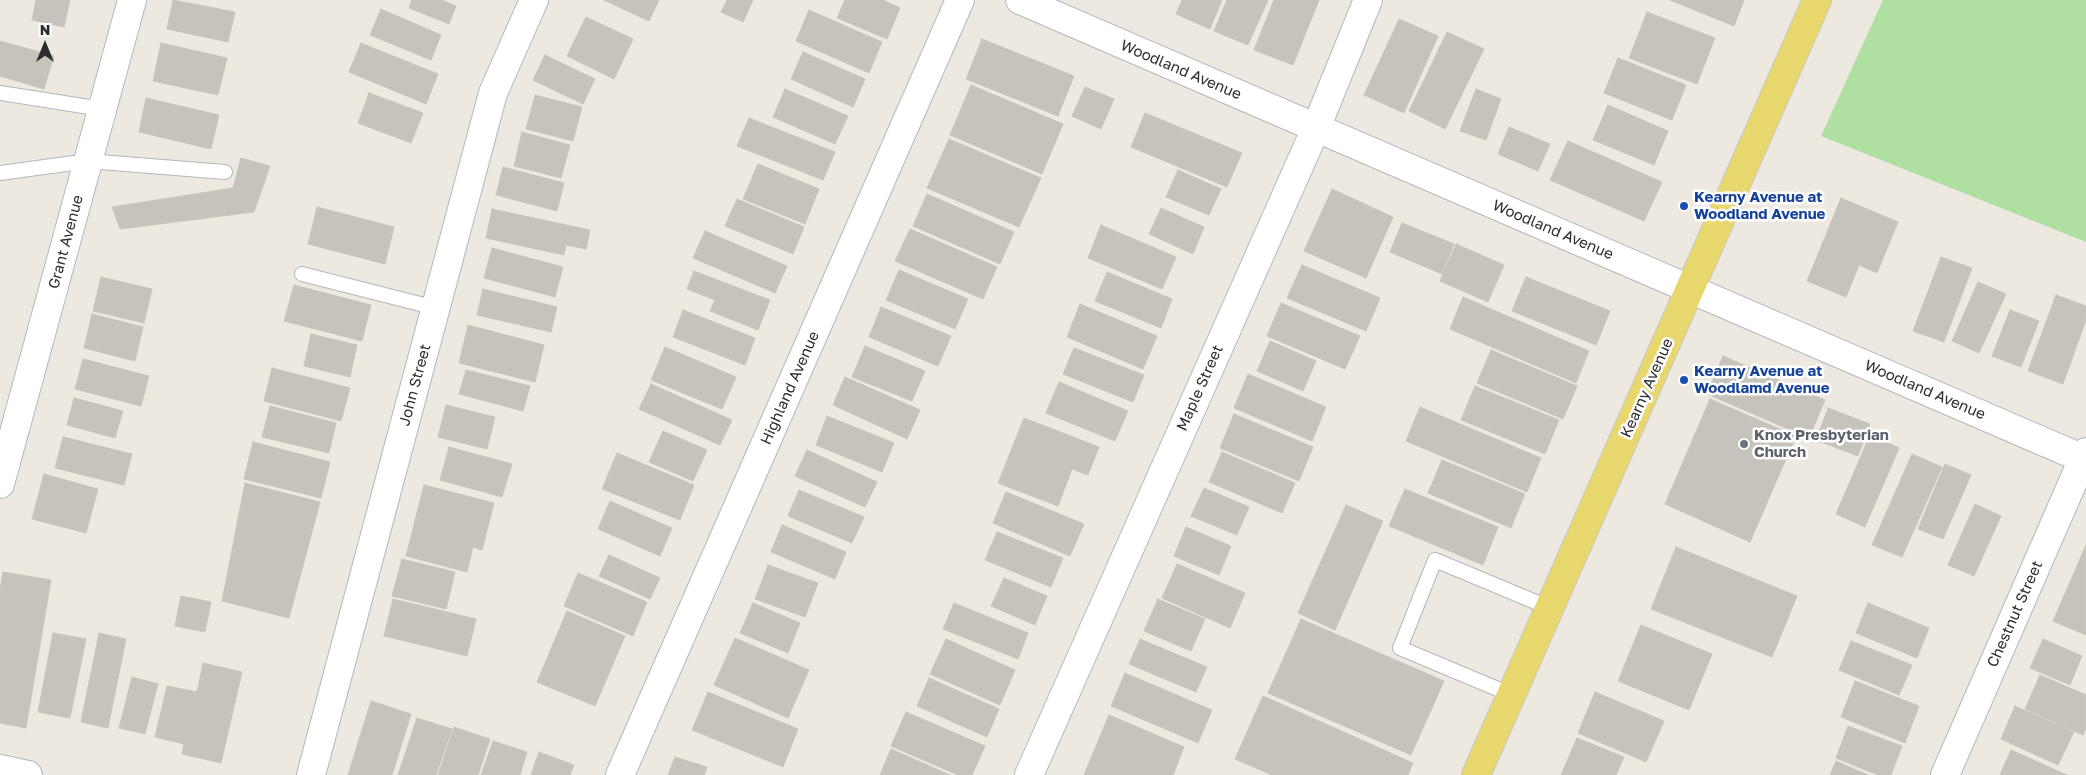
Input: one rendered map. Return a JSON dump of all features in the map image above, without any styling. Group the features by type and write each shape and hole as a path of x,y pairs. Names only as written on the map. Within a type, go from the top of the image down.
{"main road":[{"name":"Kearny Avenue","path":"1476,775 1817,0"}],"street":[{"name":"Grant Avenue","path":"0,484 132,0"},
{"name":"John Street","path":"311,775 493,93 534,0"},
{"name":"Highland Avenue","path":"620,775 960,0"},
{"name":"Woodland Avenue","path":"1020,0 2085,457"},
{"name":"Maple Street","path":"1029,775 1316,128 1368,0"},
{"name":"Chestnut Street","path":"1945,775 2085,457"},
{"path":"0,769 28,775"}],"lane":[{"path":"0,93 102,109"},
{"path":"0,173 88,161 225,172"},
{"path":"302,274 436,308"},
{"path":"1512,695 1400,648 1436,560 1550,608"}],"green space":[{"path":"1883,0 2086,0 2086,242 1821,136"}],"building":[{"path":"36,0 70,0 64,27 32,20"},
{"path":"173,0 235,12 228,42 167,29"},
{"path":"412,0 442,0 456,6 449,24 409,8"},
{"path":"604,0 659,0 649,21"},
{"path":"727,0 753,0 743,22 721,12"},
{"path":"845,0 883,0 900,8 887,39 837,18"},
{"path":"1182,0 1222,0 1210,29 1176,14"},
{"path":"1227,0 1268,0 1248,45 1214,31"},
{"path":"1274,0 1319,0 1293,65 1254,50"},
{"path":"1670,0 1744,0 1734,26"},
{"path":"381,9 441,35 431,60 370,35"},
{"path":"809,10 882,42 869,73 796,41"},
{"path":"1647,12 1715,38 1697,84 1629,58"},
{"path":"586,17 633,39 614,79 567,56"},
{"path":"1399,19 1438,36 1404,113 1364,95"},
{"path":"1447,32 1484,49 1445,129 1409,111"},
{"path":"982,39 1074,76 1058,116 966,79"},
{"path":"0,41 54,56 44,89 0,76"},
{"path":"161,43 227,58 218,95 153,81"},
{"path":"361,43 438,74 426,104 349,72"},
{"path":"803,52 865,79 853,107 791,79"},
{"path":"545,55 595,79 583,104 533,80"},
{"path":"1618,58 1686,85 1672,120 1604,93"},
{"path":"971,85 1063,124 1042,174 950,135"},
{"path":"1085,87 1114,99 1101,129 1072,116"},
{"path":"785,89 848,116 835,144 773,117"},
{"path":"1476,89 1501,99 1486,140 1460,131"},
{"path":"369,93 423,113 411,143 358,123"},
{"path":"535,95 582,107 573,141 526,129"},
{"path":"146,98 219,115 211,149 139,132"},
{"path":"1608,105 1668,131 1654,165 1593,140"},
{"path":"1145,113 1242,153 1227,187 1131,147"},
{"path":"749,118 835,152 823,180 737,146"},
{"path":"1509,127 1550,144 1538,171 1498,154"},
{"path":"522,132 570,145 561,178 514,166"},
{"path":"949,139 1041,178 1019,227 927,188"},
{"path":"1568,141 1662,182 1644,221 1550,180"},
{"path":"241,158 270,166 254,212 120,229 112,207 233,188"},
{"path":"758,164 819,189 805,224 743,199"},
{"path":"503,167 564,183 557,211 496,195"},
{"path":"1178,170 1221,189 1209,215 1166,197"},
{"path":"1332,189 1393,217 1366,278 1304,251"},
{"path":"927,194 1014,232 1000,264 913,226"},
{"path":"1841,198 1898,222 1877,273 1859,265 1846,297 1807,281"},
{"path":"737,199 804,227 793,254 725,226"},
{"path":"317,207 394,227 385,264 308,244"},
{"path":"1161,208 1204,227 1193,254 1149,234"},
{"path":"492,209 590,230 586,249 566,245 564,255 486,238"},
{"path":"1402,223 1454,244 1442,274 1390,252"},
{"path":"1101,225 1176,257 1162,289 1088,258"},
{"path":"910,229 997,267 983,299 895,261"},
{"path":"705,231 787,266 775,293 693,258"},
{"path":"1456,244 1504,265 1488,302 1440,281"},
{"path":"492,248 563,267 555,297 484,278"},
{"path":"1941,257 1972,268 1944,342 1913,331"},
{"path":"1302,265 1380,298 1366,331 1287,298"},
{"path":"899,270 968,299 955,329 886,300"},
{"path":"694,271 770,300 758,330 710,311 715,300 687,289"},
{"path":"1107,272 1172,299 1161,328 1095,301"},
{"path":"101,277 152,289 144,323 93,311"},
{"path":"1526,277 1610,311 1596,345 1512,311"},
{"path":"1978,282 2006,294 1979,353 1952,341"},
{"path":"294,285 371,305 362,341 284,321"},
{"path":"483,289 557,307 551,332 477,315"},
{"path":"2056,295 2086,306 2086,320 2063,384 2028,371"},
{"path":"1463,297 1589,351 1576,383 1450,329"},
{"path":"1281,303 1360,336 1345,369 1267,336"},
{"path":"1080,304 1157,336 1143,369 1067,337"},
{"path":"881,307 951,336 938,366 869,337"},
{"path":"683,310 755,338 745,365 673,337"},
{"path":"2010,310 2039,321 2021,367 1992,356"},
{"path":"92,314 143,327 135,361 84,348"},
{"path":"468,325 544,345 535,382 459,363"},
{"path":"311,334 357,345 350,377 304,366"},
{"path":"1270,341 1316,361 1303,391 1257,371"},
{"path":"865,346 925,371 912,401 852,377"},
{"path":"665,347 736,377 722,409 651,380"},
{"path":"1074,348 1144,375 1133,402 1063,374"},
{"path":"1491,350 1577,386 1563,419 1477,383"},
{"path":"1723,356 1825,400 1809,438 1707,394"},
{"path":"83,359 149,376 141,406 75,389"},
{"path":"272,368 350,388 341,421 264,401"},
{"path":"466,370 530,386 523,411 459,394"},
{"path":"1248,374 1326,407 1312,441 1234,408"},
{"path":"845,377 920,410 907,439 833,405"},
{"path":"1059,382 1128,411 1115,441 1046,413"},
{"path":"651,384 732,420 720,445 639,409"},
{"path":"1475,386 1559,420 1545,454 1461,420"},
{"path":"74,398 123,411 115,438 67,425"},
{"path":"1710,399 1796,436 1750,542 1665,504"},
{"path":"446,405 495,417 487,449 438,437"},
{"path":"270,406 336,423 329,453 262,437"},
{"path":"1420,407 1541,458 1527,492 1406,441"},
{"path":"1828,408 1870,424 1858,456 1816,440"},
{"path":"1234,414 1313,447 1299,481 1220,448"},
{"path":"827,416 894,443 882,472 816,445"},
{"path":"1024,418 1099,447 1088,475 1072,469 1058,506 998,483"},
{"path":"663,431 707,450 693,481 649,462"},
{"path":"1870,435 1899,448 1865,527 1836,514"},
{"path":"63,437 132,454 124,485 55,468"},
{"path":"253,442 330,462 321,498 244,479"},
{"path":"449,447 512,464 502,497 440,480"},
{"path":"807,450 877,482 865,507 795,476"},
{"path":"1222,452 1295,483 1282,513 1209,482"},
{"path":"617,453 694,485 680,520 602,489"},
{"path":"1912,454 1942,467 1902,557 1872,545"},
{"path":"1442,460 1525,494 1511,528 1428,493"},
{"path":"1945,464 1971,475 1943,539 1918,529"},
{"path":"44,474 98,489 86,533 32,519"},
{"path":"245,483 320,502 289,618 222,601"},
{"path":"424,485 494,503 482,550 473,547 467,572 406,556"},
{"path":"1204,488 1249,507 1237,535 1191,516"},
{"path":"1405,489 1498,527 1483,565 1389,526"},
{"path":"799,490 864,517 852,543 788,516"},
{"path":"1006,492 1084,524 1070,556 993,523"},
{"path":"610,501 672,528 660,556 598,529"},
{"path":"1975,504 2001,516 1974,576 1948,565"},
{"path":"1346,505 1383,521 1335,630 1298,613"},
{"path":"782,525 846,552 835,579 771,552"},
{"path":"1186,527 1231,546 1219,575 1174,556"},
{"path":"997,532 1063,558 1051,587 985,560"},
{"path":"2086,545 2086,635 2053,621"},
{"path":"1676,547 1797,596 1772,657 1651,609"},
{"path":"609,555 660,578 650,599 599,576"},
{"path":"402,559 455,572 446,609 392,596"},
{"path":"1177,564 1245,593 1230,628 1162,598"},
{"path":"768,565 818,583 805,617 755,599"},
{"path":"3,572 51,580 26,728 0,723 0,590"},
{"path":"578,573 647,602 633,636 564,606"},
{"path":"1004,578 1047,596 1035,625 991,606"},
{"path":"181,596 211,602 205,632 175,626"},
{"path":"393,599 476,619 467,656 384,636"},
{"path":"1158,599 1205,619 1191,651 1144,631"},
{"path":"753,603 800,623 788,653 740,633"},
{"path":"954,603 1028,633 1018,659 943,629"},
{"path":"1868,603 1929,628 1917,658 1856,633"},
{"path":"567,611 625,636 595,706 537,682"},
{"path":"1301,619 1444,681 1411,755 1268,693"},
{"path":"1641,625 1712,654 1689,710 1618,681"},
{"path":"53,633 86,639 70,718 38,712"},
{"path":"99,633 126,639 108,728 81,722"},
{"path":"735,638 809,670 788,718 714,685"},
{"path":"946,639 1015,670 1000,705 930,674"},
{"path":"1140,639 1207,667 1196,692 1129,664"},
{"path":"2043,639 2082,656 2070,685 2030,668"},
{"path":"1851,641 1912,665 1899,695 1839,670"},
{"path":"203,663 242,672 221,763 182,754 184,744 155,737 167,686 197,692"},
{"path":"1125,673 1212,710 1198,743 1111,706"},
{"path":"2040,675 2086,695 2086,728 2083,735 2025,709"},
{"path":"132,677 158,684 145,734 119,728"},
{"path":"929,678 999,709 987,737 917,706"},
{"path":"1855,681 1919,706 1905,743 1841,717"},
{"path":"708,692 798,729 783,767 692,730"},
{"path":"1595,692 1664,721 1646,762 1578,733"},
{"path":"1263,696 1413,763 1408,775 1272,775 1235,759"},
{"path":"371,701 411,714 392,775 348,775"},
{"path":"2015,706 2074,732 2058,765 2001,739"},
{"path":"906,712 985,746 972,775 958,775 891,746"},
{"path":"1109,715 1184,747 1173,775 1084,775"},
{"path":"417,718 452,729 436,775 398,775"},
{"path":"1848,726 1902,746 1891,775 1878,775 1836,758"},
{"path":"454,727 490,739 478,775 438,775"},
{"path":"1577,738 1624,757 1616,775 1561,775"},
{"path":"493,741 527,752 520,775 481,775"},
{"path":"891,749 950,775 880,775"},
{"path":"2011,750 2067,775 2000,775"},
{"path":"539,752 574,765 570,775 531,775"},
{"path":"675,757 707,767 704,775 668,775"},
{"path":"1836,761 1868,775 1830,775"}],"place":[{"name":"Kearny Avenue at Woodland Avenue","path":"1684,206"},
{"name":"Kearny Avenue at Woodlamd Avenue","path":"1684,380"},
{"name":"Knox Presbyterian Church","path":"1744,444"}]}
